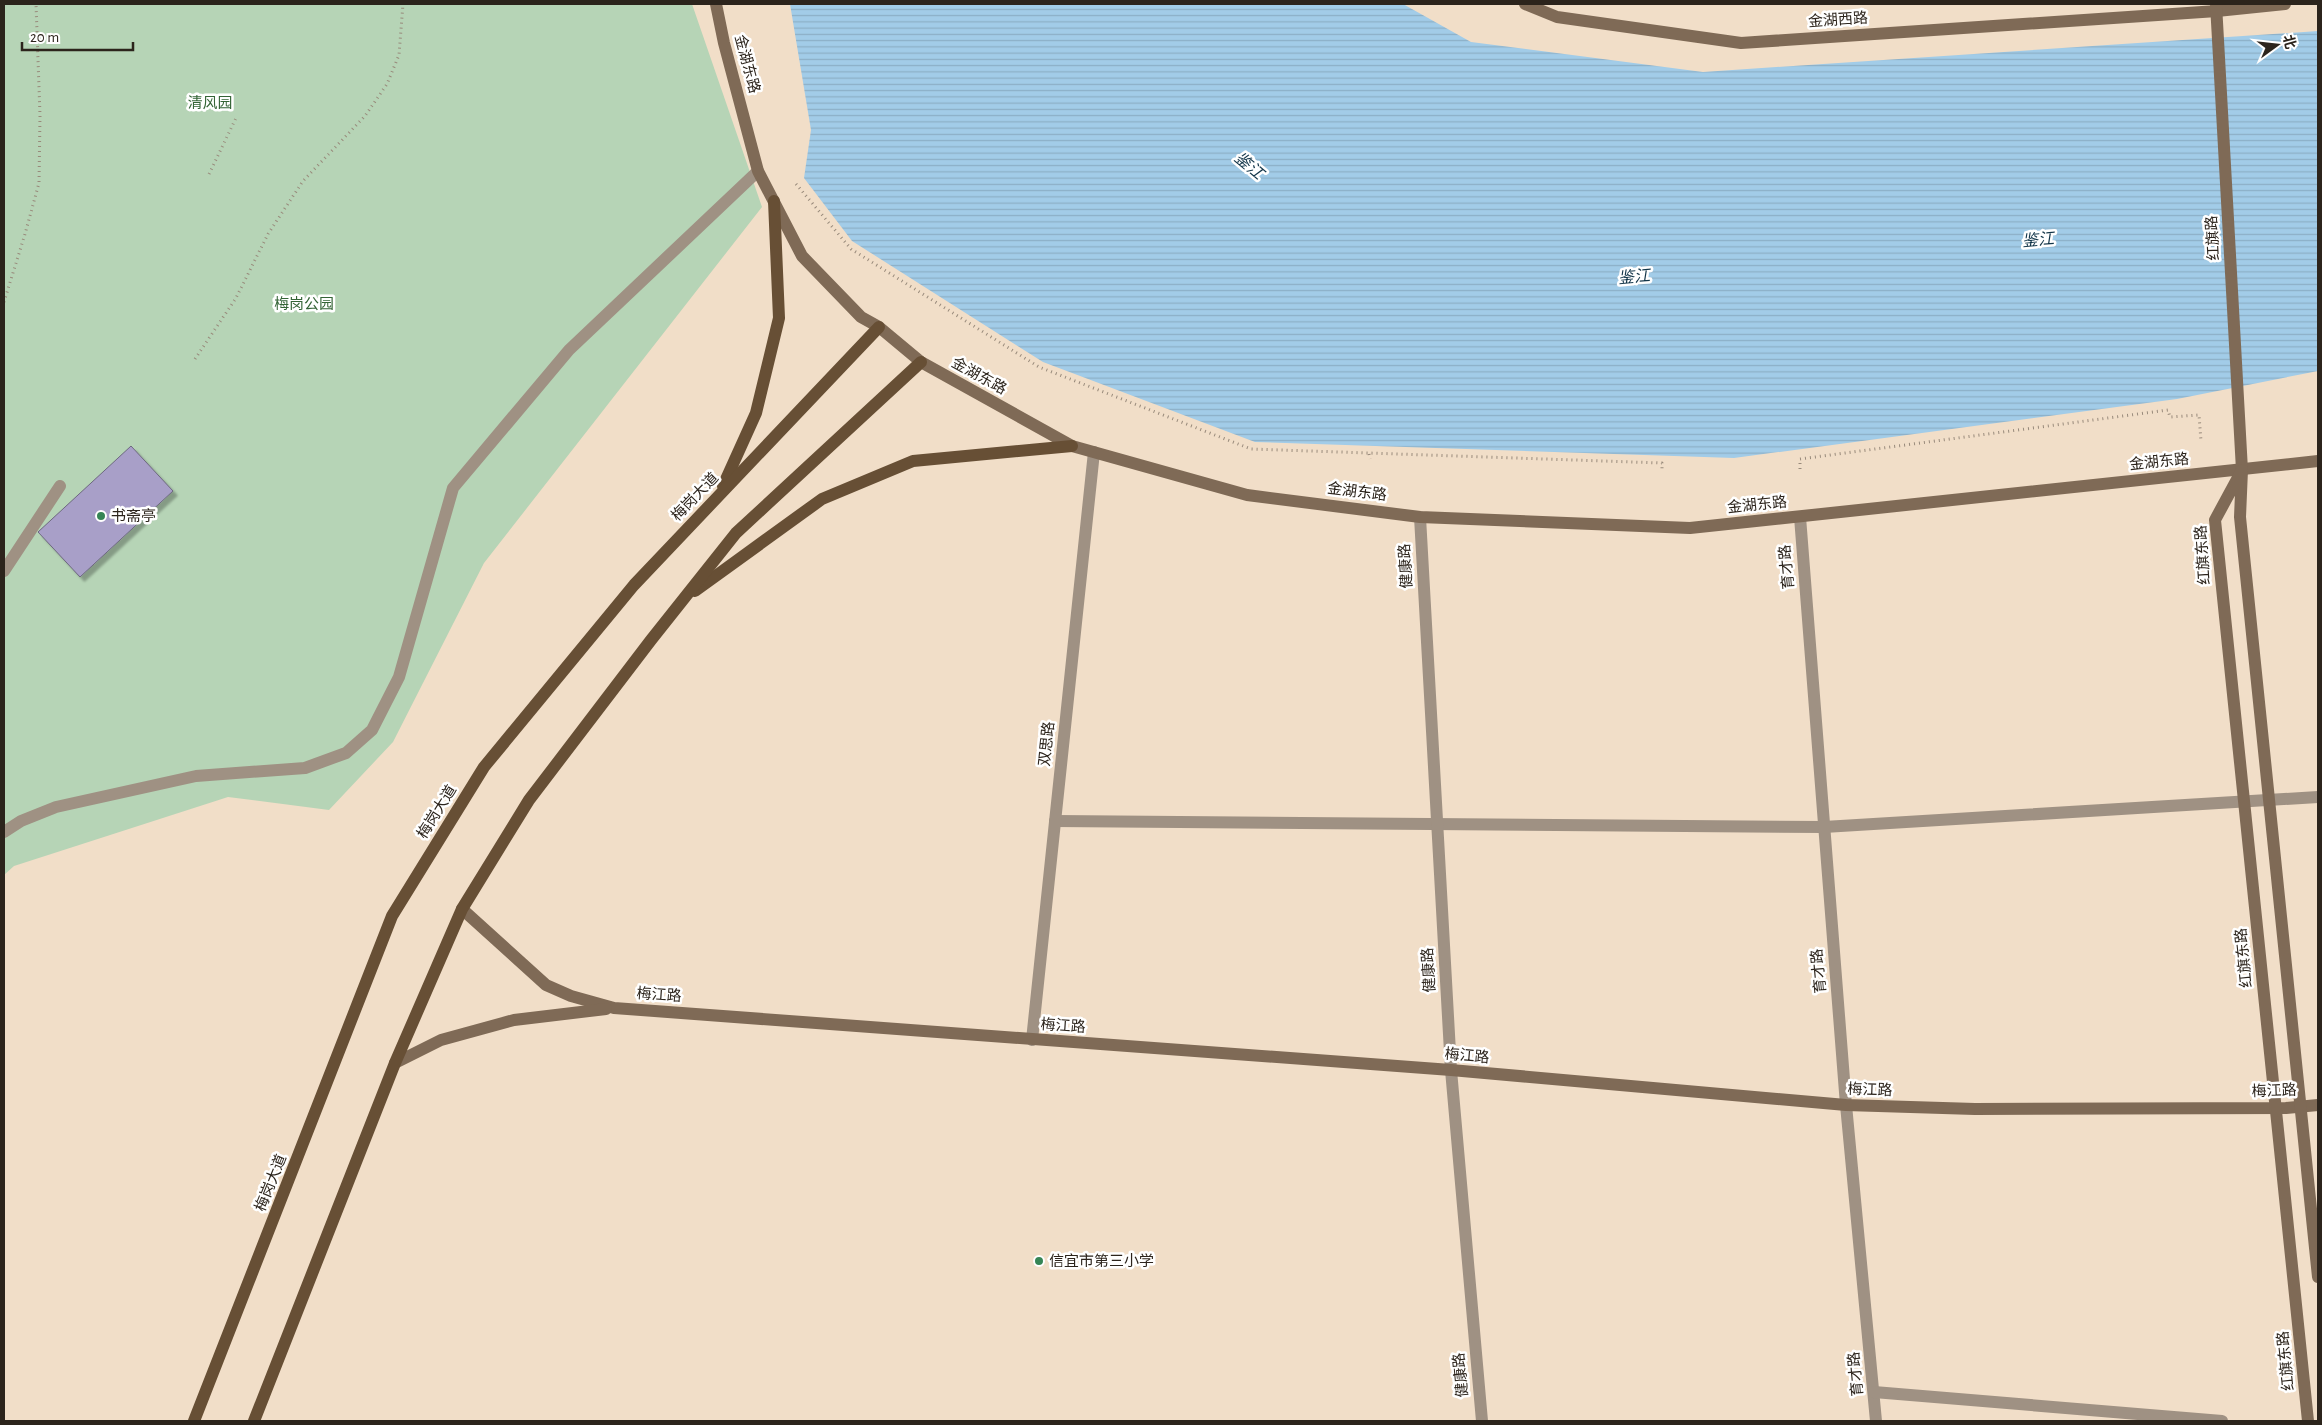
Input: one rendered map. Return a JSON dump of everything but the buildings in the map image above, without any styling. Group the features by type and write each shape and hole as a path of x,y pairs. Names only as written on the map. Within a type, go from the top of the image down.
{"main road":[{"name":"金湖东路","path":"716,4 724,43 758,171 802,256 861,317 879,327 921,362 1072,446 1247,494 1420,517 1690,528 2318,462"},
{"name":"金湖西路","path":"1525,4 1557,17 1741,43 2277,4"},
{"name":"红旗路","path":"2217,7 2242,470"},
{"path":"718,496 756,413 779,318 774,201"},
{"name":"梅岗大道","path":"194,1421 392,916 484,767 634,585 879,327"},
{"path":"254,1421 395,1063 462,909 529,800 736,533 921,362"},
{"path":"683,600 822,499 913,461 1072,446"},
{"path":"2242,470 2240,517 2318,1277"},
{"name":"红旗东路","path":"2242,470 2215,520 2308,1421"},
{"path":"462,909 546,985 571,996 614,1008"},
{"path":"395,1063 441,1040 514,1020 614,1008"},
{"name":"梅江路","path":"614,1008 1451,1070 1846,1105 1975,1110 2275,1108 2318,1105"}],"street":[{"path":"4,832 21,821 56,807 196,776 305,768 346,752 372,730 399,677 453,488 569,350 758,171"},
{"name":"双思路","path":"1032,1040 1094,452"},
{"path":"4,571 60,486"},
{"name":"健康路","path":"1420,517 1451,1070 1482,1421"},
{"name":"育才路","path":"1800,517 1846,1105 1876,1421"},
{"path":"1055,821 1824,827 2244,803 2318,796"},
{"path":"1874,1392 2222,1421"}],"path":[{"path":"4,302 39,183 40,115 36,4"},
{"path":"195,358 236,298 268,234 303,181 365,116 387,84 399,55 404,4"},
{"path":"209,174 236,118"},
{"path":"795,183 852,249 1038,367 1250,449 1662,463 1662,471"},
{"path":"1800,469 1800,458 2168,410 2170,417 2199,415 2201,441"},
{"path":"1369,454 1370,459"}],"green space":[{"name":"梅岗公园","path":"4,4 692,4 762,207 484,563 393,742 329,810 228,797 14,866 4,875"}],"water":[{"name":"鉴江","path":"790,4 1403,4 1471,42 1703,72 2318,31 2318,371 2177,399 1734,458 1255,442 1043,362 852,241 804,178 811,130"}],"place":[{"name":"书斋亭","path":"101,516"},
{"name":"信宜市第三小学","path":"1039,1261"}],"park label":[{"name":"清风园","path":"210,103"}]}
